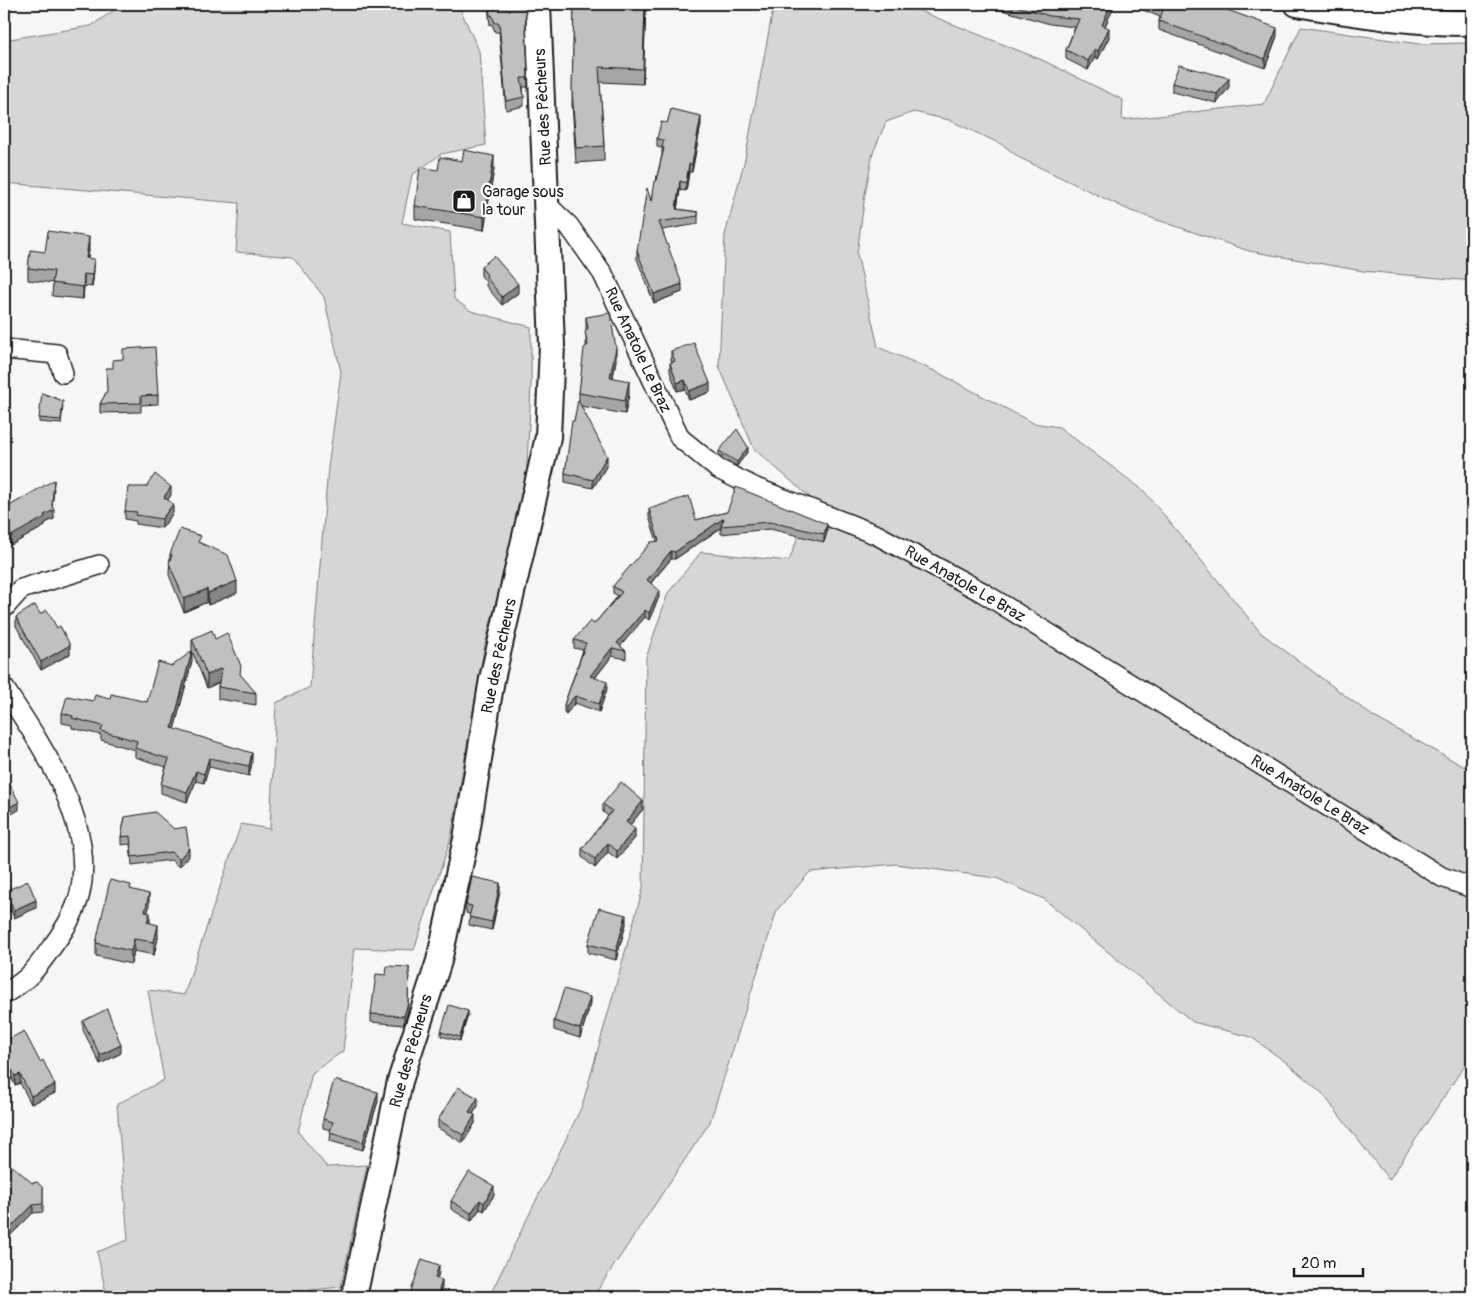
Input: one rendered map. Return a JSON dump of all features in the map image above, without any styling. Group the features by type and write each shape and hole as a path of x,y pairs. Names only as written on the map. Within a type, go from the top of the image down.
{"street":[{"name":"Rue des Pêcheurs","path":"354,1297 400,1081 439,961 466,840 492,679 546,446 552,345 548,206 538,4"},
{"path":"1297,4 1355,14 1440,23 1472,23"},
{"name":"Rue Anatole Le Braz","path":"548,206 569,226 603,274 680,438 718,469 756,488 878,535 982,592 1434,872 1472,888"},
{"path":"4,349 57,354 63,373"},
{"path":"4,608 21,589 99,564"},
{"path":"4,688 54,769 74,815 81,857 80,893 65,929 26,981 4,994"}],"shaded area":[{"path":"123,4 458,4 479,51 486,145 441,154 412,175 402,223 450,232 454,299 471,311 531,327 531,386 526,483 484,649 451,838 414,950 355,948 343,1051 312,1073 298,1132 327,1167 367,1165 341,1287 310,1290 308,1297 107,1297 97,1252 128,1240 117,1104 164,1080 148,990 184,995 241,824 270,829 276,703 310,687 328,468 341,372 324,297 293,257 236,252 239,203 4,183 4,40 91,26"},
{"path":"774,4 851,4 852,7 905,5 1042,60 1123,100 1122,120 1264,104 1301,27 1419,44 1472,43 1472,281 1363,271 1249,251 1131,211 1020,158 1003,145 949,120 914,112 886,122 873,153 857,254 878,347 937,372 1033,423 1059,427 1144,491 1261,633 1374,717 1472,771 1472,1054 1389,1180 1322,1093 1287,1063 1251,1037 1193,1022 1044,899 996,878 896,864 810,872 777,910 710,1122 593,1297 489,1297 582,1106 643,888 646,658 668,593 701,552 789,561 812,499 754,449 719,366 725,235 745,159"}],"building":[{"path":"489,4 525,4 528,78 521,78 524,97 506,101 499,23 495,23 492,15 490,16"},
{"path":"574,4 645,4 643,69 599,67 604,146 576,148 572,89"},
{"path":"1009,4 1111,4 1102,25 1109,28 1098,51 1095,49 1088,61 1066,50 1079,19 1050,16"},
{"path":"1149,4 1211,4 1277,28 1265,59 1159,21 1163,10"},
{"path":"1179,65 1229,78 1217,94 1172,83"},
{"path":"671,109 701,116 692,164 689,164 686,183 680,181 676,209 698,212 698,216 659,222 682,284 654,294 637,251 647,188 651,201 654,181 656,181 664,148 662,147 664,140 657,139 661,122 667,123"},
{"path":"464,150 494,156 484,217 415,206 420,167 438,170 440,157 462,161"},
{"path":"48,231 89,237 86,258 94,259 92,275 84,274 83,287 52,283 54,271 28,268 30,250 45,252"},
{"path":"494,256 518,284 502,297 486,277 487,275 481,267"},
{"path":"610,313 616,348 610,377 629,381 625,401 579,393 584,348 588,345 585,332 588,328 586,317"},
{"path":"694,343 710,383 689,391 685,380 677,383 670,363 675,361 671,351"},
{"path":"155,347 158,395 141,396 141,403 100,404 107,391 106,368 113,368 113,360 123,359 123,349"},
{"path":"4,375 9,376 5,408 4,408"},
{"path":"42,393 63,401 61,420 39,418"},
{"path":"578,400 607,456 593,480 565,473 572,421 574,421"},
{"path":"737,429 748,447 737,462 719,451"},
{"path":"155,474 171,487 164,497 173,504 162,519 136,515 137,512 125,511 128,487 146,487"},
{"path":"54,480 52,506 54,510 11,536 4,525 4,509"},
{"path":"736,487 827,524 824,534 770,522 721,526 724,518 675,552 671,551 647,580 659,590 649,613 645,610 617,643 626,651 612,648 590,676 607,682 599,704 575,696 566,706 564,705 586,643 574,640 590,621 594,624 622,592 613,586 651,542 659,541 649,509 689,496 696,520 727,512"},
{"path":"180,529 201,536 198,542 228,555 237,581 208,593 207,589 184,599 169,563 172,555 170,554"},
{"path":"35,605 40,614 47,610 57,628 60,626 70,645 41,662 16,617"},
{"path":"212,630 215,639 227,633 241,666 240,674 256,693 218,687 222,668 207,675 192,639"},
{"path":"192,651 172,728 252,753 249,766 209,758 204,774 196,771 187,792 161,784 169,759 135,748 137,741 101,731 103,726 72,718 73,716 62,713 67,696 93,701 95,695 110,699 111,694 147,702 158,662 172,666"},
{"path":"8,781 19,802 4,810 4,783"},
{"path":"621,782 643,801 626,822 635,829 617,851 608,843 595,859 582,849 612,811 603,804"},
{"path":"155,812 174,829 186,827 189,848 179,859 171,852 132,857 130,836 121,837 125,817"},
{"path":"4,875 10,889 28,881 36,900 14,910 11,903 4,906"},
{"path":"472,877 500,883 492,922 469,917 472,906 466,905"},
{"path":"110,880 131,885 130,889 149,894 145,912 150,913 147,922 158,925 154,942 134,939 131,951 96,943"},
{"path":"599,908 626,915 616,951 588,944"},
{"path":"387,966 409,967 408,1003 404,1016 371,1014 376,974 386,975"},
{"path":"564,989 590,997 580,1029 554,1021"},
{"path":"449,1005 468,1011 460,1037 441,1032"},
{"path":"107,1009 121,1045 100,1055 83,1021"},
{"path":"24,1031 40,1062 43,1060 55,1085 31,1096 20,1074 15,1076 12,1070 4,1075 4,1042"},
{"path":"334,1080 378,1092 363,1142 330,1132 333,1122 323,1119"},
{"path":"458,1087 478,1098 469,1112 475,1115 463,1135 438,1120"},
{"path":"13,1166 32,1183 37,1182 43,1188 43,1204 33,1205 4,1234 4,1198 7,1195 4,1192 4,1176"},
{"path":"469,1172 494,1186 484,1203 480,1200 471,1213 451,1201"},
{"path":"422,1259 439,1265 435,1278 442,1280 437,1297 409,1297"}],"place":[{"name":"Garage sous la tour","path":"464,201"}]}
